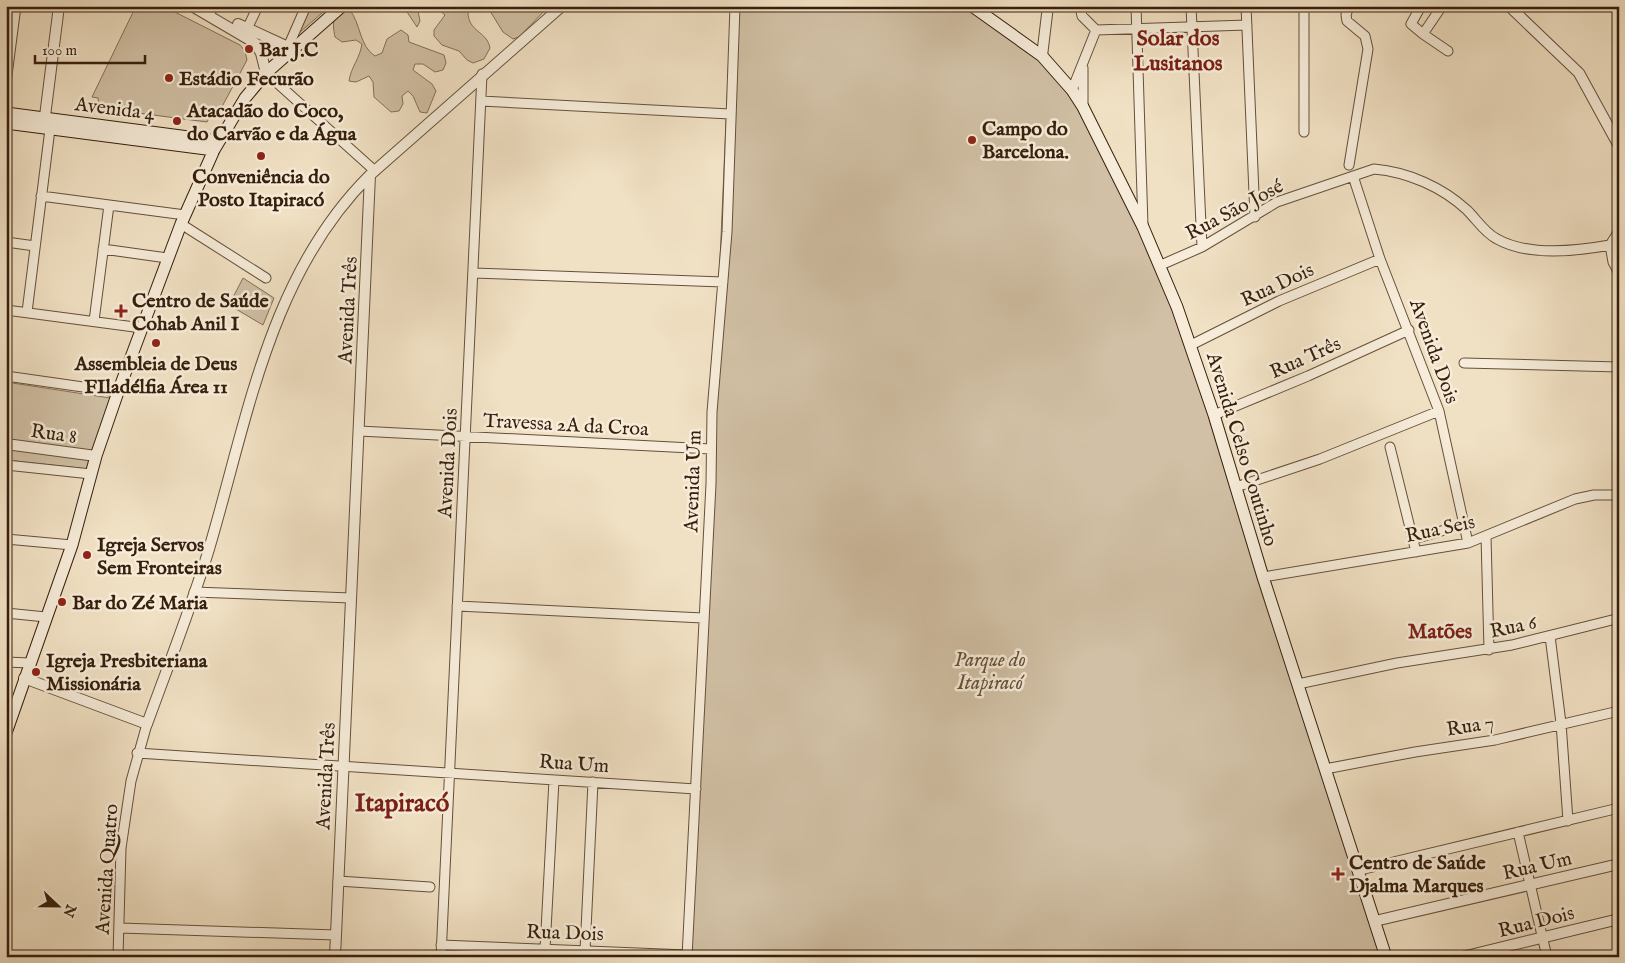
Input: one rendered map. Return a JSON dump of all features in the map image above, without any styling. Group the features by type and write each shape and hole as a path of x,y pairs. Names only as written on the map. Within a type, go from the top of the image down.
{"main road":[{"path":"6,733 72,545 96,456 118,392 167,258 216,144 265,70 335,6"},
{"path":"289,49 342,6"},
{"name":"Avenida Celso Coutinho","path":"972,6 1042,56 1072,90 1083,107 1161,265 1214,415 1263,577 1360,870 1386,957"},
{"name":"Avenida 4","path":"6,112 46,125"},
{"name":"Avenida 4","path":"6,123 46,125 216,144"}],"street":[{"path":"6,81 16,6"},
{"path":"26,312 41,196 46,125 59,6"},
{"path":"192,6 255,43 261,53 265,70 373,173 482,74 562,6"},
{"path":"199,6 212,9 247,29 289,49 306,6"},
{"path":"247,29 258,6"},
{"name":"Avenida Um","path":"687,956 712,412 723,282 735,6"},
{"path":"1042,56 1048,6"},
{"path":"1080,6 1082,16 1096,30 1247,25"},
{"path":"1136,6 1143,227"},
{"path":"1191,6 1202,247"},
{"path":"1246,6 1255,217"},
{"path":"1304,6 1304,132"},
{"path":"1348,165 1368,49 1364,36 1345,18 1349,6"},
{"path":"1421,6 1411,24 1448,50"},
{"path":"1423,34 1442,6"},
{"path":"1509,6 1579,73 1619,146"},
{"path":"1072,90 1096,30"},
{"path":"1082,61 1083,107"},
{"name":"Avenida Dois","path":"441,957 482,74"},
{"path":"481,101 730,114"},
{"name":"Rua São José","path":"1161,265 1202,247 1283,200 1367,170 1385,170 1428,183 1466,210 1497,239 1511,245 1573,252 1610,245"},
{"name":"Avenida Três","path":"335,957 373,173"},
{"name":"Avenida Quatro","path":"118,957 121,848 138,753 209,549 240,431 278,315 293,283 330,222 373,173"},
{"name":"Avenida Dois","path":"1353,176 1380,259 1439,411 1468,543"},
{"path":"41,196 109,205 183,220 266,278"},
{"path":"94,321 109,205"},
{"path":"1619,231 1610,245 1613,262 1619,273"},
{"path":"6,242 35,246"},
{"path":"103,249 167,258"},
{"name":"Rua Dois","path":"1190,345 1279,301 1380,259"},
{"path":"473,273 723,282"},
{"path":"6,310 142,328"},
{"name":"Rua Três","path":"1214,415 1308,376 1409,330"},
{"path":"1464,363 1619,367"},
{"path":"6,376 118,392"},
{"path":"1236,487 1320,460 1439,411"},
{"name":"Travessa 2A da Croa","path":"359,431 711,449"},
{"name":"Rua 8","path":"6,444 96,456"},
{"path":"1390,447 1416,552"},
{"path":"6,465 91,474"},
{"name":"Rua Seis","path":"1263,577 1468,543 1575,498 1619,494"},
{"path":"1414,539 1448,529"},
{"path":"1486,536 1489,650"},
{"path":"6,539 72,545"},
{"path":"194,592 351,598"},
{"path":"457,606 703,618"},
{"path":"6,613 46,617"},
{"name":"Rua 6","path":"1298,684 1397,663 1489,650 1616,620"},
{"path":"1550,636 1561,723 1568,820"},
{"path":"6,662 30,663"},
{"path":"24,678 147,724"},
{"name":"Rua 7","path":"1325,769 1415,752 1495,740 1561,723 1619,711"},
{"name":"Rua Um","path":"138,753 593,782 652,789 696,789"},
{"path":"545,949 554,780"},
{"path":"585,951 593,782"},
{"path":"1360,870 1619,808"},
{"path":"1518,832 1547,957"},
{"name":"Rua Um","path":"1375,921 1619,864"},
{"path":"338,882 430,887"},
{"name":"Rua Dois","path":"1462,957 1619,918"},
{"path":"120,928 336,935"},
{"name":"Rua Dois","path":"441,945 687,956"}],"green space":[{"name":"Estádio Fecurão","path":"136,6 163,6 240,45 245,51 247,60 217,116 211,114 207,122 99,108 98,98 92,97"},
{"path":"309,6 330,6 299,33"},
{"path":"403,6 417,6 420,21 417,27"},
{"path":"434,6 549,6 519,37 513,39 503,32 490,11 478,7 470,9 468,12 471,24 485,38 490,48 484,59 473,63 467,60 459,51 442,45 434,36 434,30 445,15"},
{"name":"Parque do Itapiracó","path":"731,6 975,6 1042,56 1083,107 1146,246 1187,345 1385,957 690,957"},
{"path":"349,9 366,46 375,56 382,53 387,39 401,30 408,35 409,42 444,55 446,63 443,70 435,72 423,64 415,64 413,70 432,84 436,91 427,113 420,112 413,96 408,91 402,96 403,104 399,111 391,112 374,97 373,82 369,76 356,82 349,81 362,44 356,40 342,42 335,37 334,18 339,12"},
{"path":"243,278 274,298 263,325 229,305"},
{"path":"6,382 110,398 92,453 8,442 11,424 6,423"},
{"path":"6,449 90,460 88,469 6,460"}],"place":[{"name":"Bar J.C","path":"249,49"},
{"name":"Estádio Fecurão","path":"169,78"},
{"name":"Atacadão do Coco, do Carvão e da Água","path":"177,121"},
{"name":"Campo do Barcelona.","path":"972,140"},
{"name":"Conveniência do Posto Itapiracó","path":"261,156"},
{"name":"Centro de Saúde Cohab Anil I","path":"121,311"},
{"name":"Assembleia de Deus FIladélfia Área 11","path":"156,343"},
{"name":"Igreja Servos Sem Fronteiras","path":"87,555"},
{"name":"Bar do Zé Maria","path":"62,602"},
{"name":"Igreja Presbiteriana Missionária","path":"36,672"},
{"name":"Centro de Saúde Djalma Marques","path":"1338,874"}],"district":[{"name":"Solar dos Lusitanos","path":"1178,50"},
{"name":"Matões","path":"1440,631"},
{"name":"Itapiracó","path":"402,802"}]}
